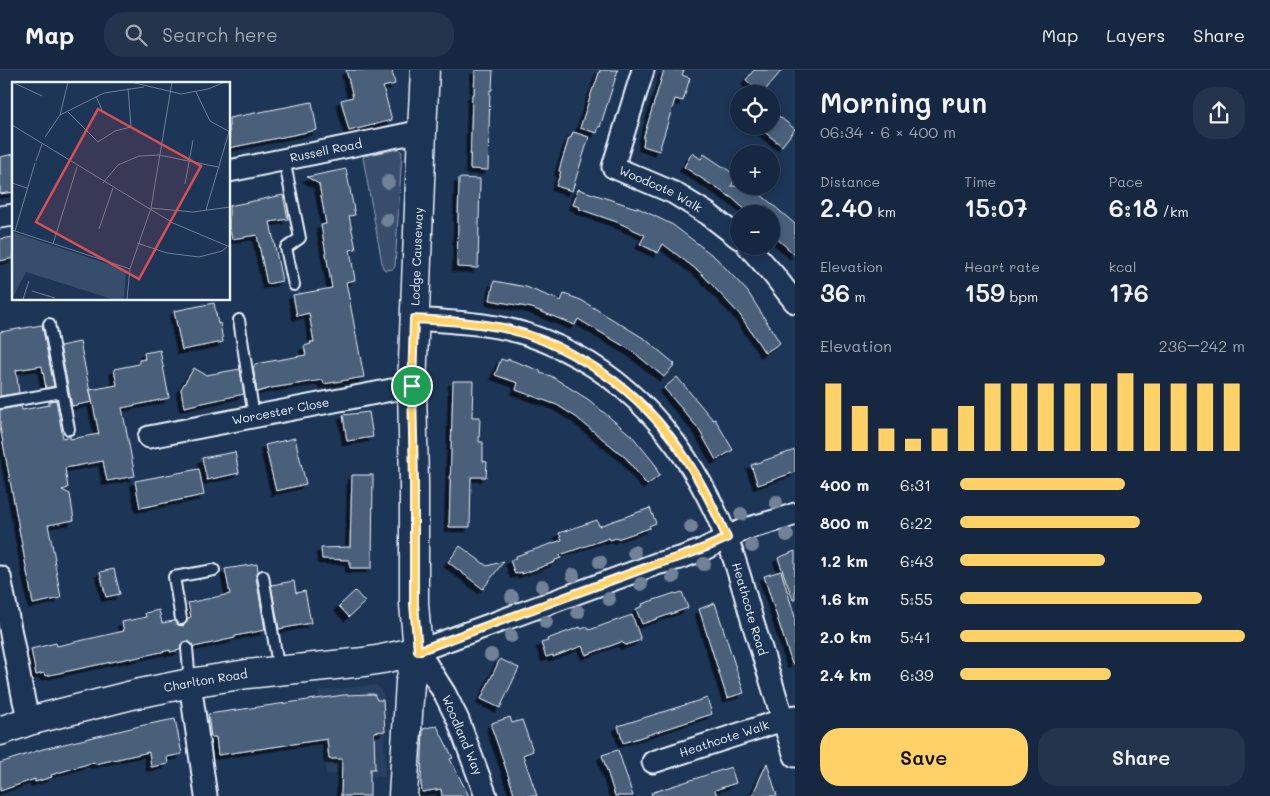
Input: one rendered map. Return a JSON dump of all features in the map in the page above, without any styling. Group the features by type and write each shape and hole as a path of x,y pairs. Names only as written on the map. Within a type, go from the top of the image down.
{"main road":[{"name":"Lodge Causeway","path":"403,796 410,682 418,651 414,604 412,386 425,70"},
{"name":"Charlton Road","path":"0,731 30,721 136,694 190,683 247,674 280,672 382,659 418,651"}],"street":[{"name":"Woodcote Walk","path":"643,70 613,167 674,193 708,214 730,231"},
{"name":"Russell Road","path":"230,171 422,131"},
{"path":"756,255 795,302"},
{"name":"Heathcote Road","path":"414,319 488,326 529,335 568,352 603,372 620,385 652,414 666,430 691,466 727,538 789,718 795,756"},
{"name":"Worcester Close","path":"149,437 412,386"},
{"path":"418,651 656,564 702,550 745,529 795,514"},
{"path":"0,577 24,701 30,721"},
{"name":"Woodland Way","path":"418,651 446,694 458,720 486,796"},
{"path":"190,683 206,796"},
{"name":"Heathcote Walk","path":"653,762 789,718"}],"lane":[{"path":"284,159 300,238 286,248 294,285"},
{"path":"239,320 254,417"},
{"path":"49,324 69,429"},
{"path":"0,403 62,392"},
{"path":"181,619 174,576 214,570"},
{"path":"263,576 280,672"},
{"path":"187,648 190,683"}],"shaded area":[{"path":"399,149 402,152 395,267 385,270 383,268 363,158 364,156"},
{"path":"376,685 381,689 384,697 385,777 326,774 318,691"}],"building":[{"path":"346,70 392,70 395,84 383,87 392,120 349,131 341,100 353,97"},
{"path":"475,70 493,70 492,90 490,90 488,170 470,169 472,94 474,94"},
{"path":"600,70 618,70 597,133 580,128"},
{"path":"664,70 684,70 682,75 690,78 683,101 675,99 659,151 643,146 643,139"},
{"path":"754,70 782,70 770,85 752,85 746,80"},
{"path":"312,102 317,130 230,148 230,118"},
{"path":"780,117 795,129 782,146 768,135 780,135"},
{"path":"573,132 589,137 572,191 556,186 569,138 571,138"},
{"path":"692,153 701,159 704,154 730,171 730,195 761,195 773,205 740,205 684,167"},
{"path":"12,154 12,192 0,194 0,157"},
{"path":"346,169 355,215 349,216 356,249 350,250 355,280 346,282 364,377 324,384 323,380 257,392 253,367 255,364 306,355 304,346 314,342 309,313 297,316 293,295 332,288 321,225 326,224 319,184 307,177"},
{"path":"459,178 480,179 478,268 457,267"},
{"path":"578,189 636,207 673,225 698,244 716,258 748,292 780,343 765,353 740,315 701,273 663,244 658,253 640,244 645,235 573,205"},
{"path":"283,195 288,219 270,222 282,281 267,284 257,235 232,239 230,206"},
{"path":"780,211 795,224 795,255 780,241"},
{"path":"12,237 12,258 0,261 0,239"},
{"path":"494,281 526,287 561,301 564,294 581,300 645,339 675,364 664,377 632,351 578,319 575,325 532,308 490,300"},
{"path":"214,303 223,342 182,350 174,311"},
{"path":"42,325 54,386 46,388 42,366 16,370 19,393 0,396 0,332"},
{"path":"80,342 92,402 72,406 60,346"},
{"path":"160,350 169,398 122,408 135,476 107,481 103,461 65,468 68,488 62,490 70,494 74,520 48,525 61,598 33,604 0,427 0,410 21,406 22,410 49,405 49,401 56,400 63,438 70,436 70,439 99,434 90,390 117,385 114,369 139,364 139,360 145,359 144,353"},
{"path":"501,359 507,361 508,359 541,371 540,373 551,376 589,400 633,437 658,468 656,469 660,475 647,485 626,458 576,417 557,405 516,390 518,383 495,375"},
{"path":"194,368 206,375 240,369 244,394 184,407 181,389"},
{"path":"677,377 713,420 715,419 733,450 716,460 698,428 664,388"},
{"path":"453,381 473,381 472,417 480,417 479,442 483,442 483,461 487,462 486,477 471,477 470,527 449,527"},
{"path":"369,412 373,437 347,441 343,415"},
{"path":"295,438 306,484 276,491 265,445"},
{"path":"795,450 795,472 758,485 751,465"},
{"path":"235,452 239,473 207,480 202,458"},
{"path":"199,469 204,495 140,508 135,481"},
{"path":"352,475 373,475 372,568 350,568 350,560 322,559 321,548 350,547"},
{"path":"650,508 656,523 649,526 650,528 617,539 610,540 609,538 560,555 561,558 555,560 555,562 522,574 522,572 515,574 510,560 516,558 516,556 562,540 559,533 597,520 599,526"},
{"path":"460,546 487,566 504,561 483,589 448,562"},
{"path":"795,551 795,600 793,600 778,558"},
{"path":"257,564 258,571 256,577 265,630 194,647 190,642 186,641 181,645 180,650 170,652 170,650 45,676 44,673 36,675 31,649 56,643 57,646 124,631 122,622 146,617 145,613 159,610 162,623 174,621 178,625 183,626 188,618 191,617 188,603 230,594 225,569"},
{"path":"114,569 120,594 106,597 100,572"},
{"path":"781,571 795,617 795,663 792,664 764,576"},
{"path":"294,581 296,593 305,591 311,623 279,629 271,585"},
{"path":"355,591 365,602 349,617 339,606"},
{"path":"682,592 688,608 642,624 636,609 643,606 642,604"},
{"path":"715,603 744,693 727,698 699,609"},
{"path":"632,615 641,640 626,645 621,642 586,655 582,646 553,657 553,655 546,657 541,643 548,641 547,639 580,627 581,629 587,627 589,630"},
{"path":"500,659 519,668 500,708 481,699"},
{"path":"374,694 377,700 383,700 385,731 374,732 375,769 370,769 370,796 341,796 342,759 329,759 327,739 218,755 216,737 211,737 208,714 344,695"},
{"path":"707,698 712,714 623,743 618,726"},
{"path":"510,717 512,723 522,720 533,751 523,755 537,796 515,796 492,729 492,723"},
{"path":"175,719 182,754 167,757 168,764 151,767 149,752 95,764 94,762 51,775 52,777 35,782 35,779 0,791 0,763 43,749"},
{"path":"437,726 453,758 450,759 469,796 442,796 441,789 422,792 423,729"},
{"path":"618,750 633,796 615,796 602,755"},
{"path":"767,763 777,796 752,796"},
{"path":"731,767 736,783 715,790 717,796 652,796 651,793"}],"route":[{"path":"414,319 468,323 508,329 529,335 568,352 603,372 620,385 652,414 666,430 691,466 727,538 702,550 656,564 418,651 414,604 412,386 414,319"}]}
